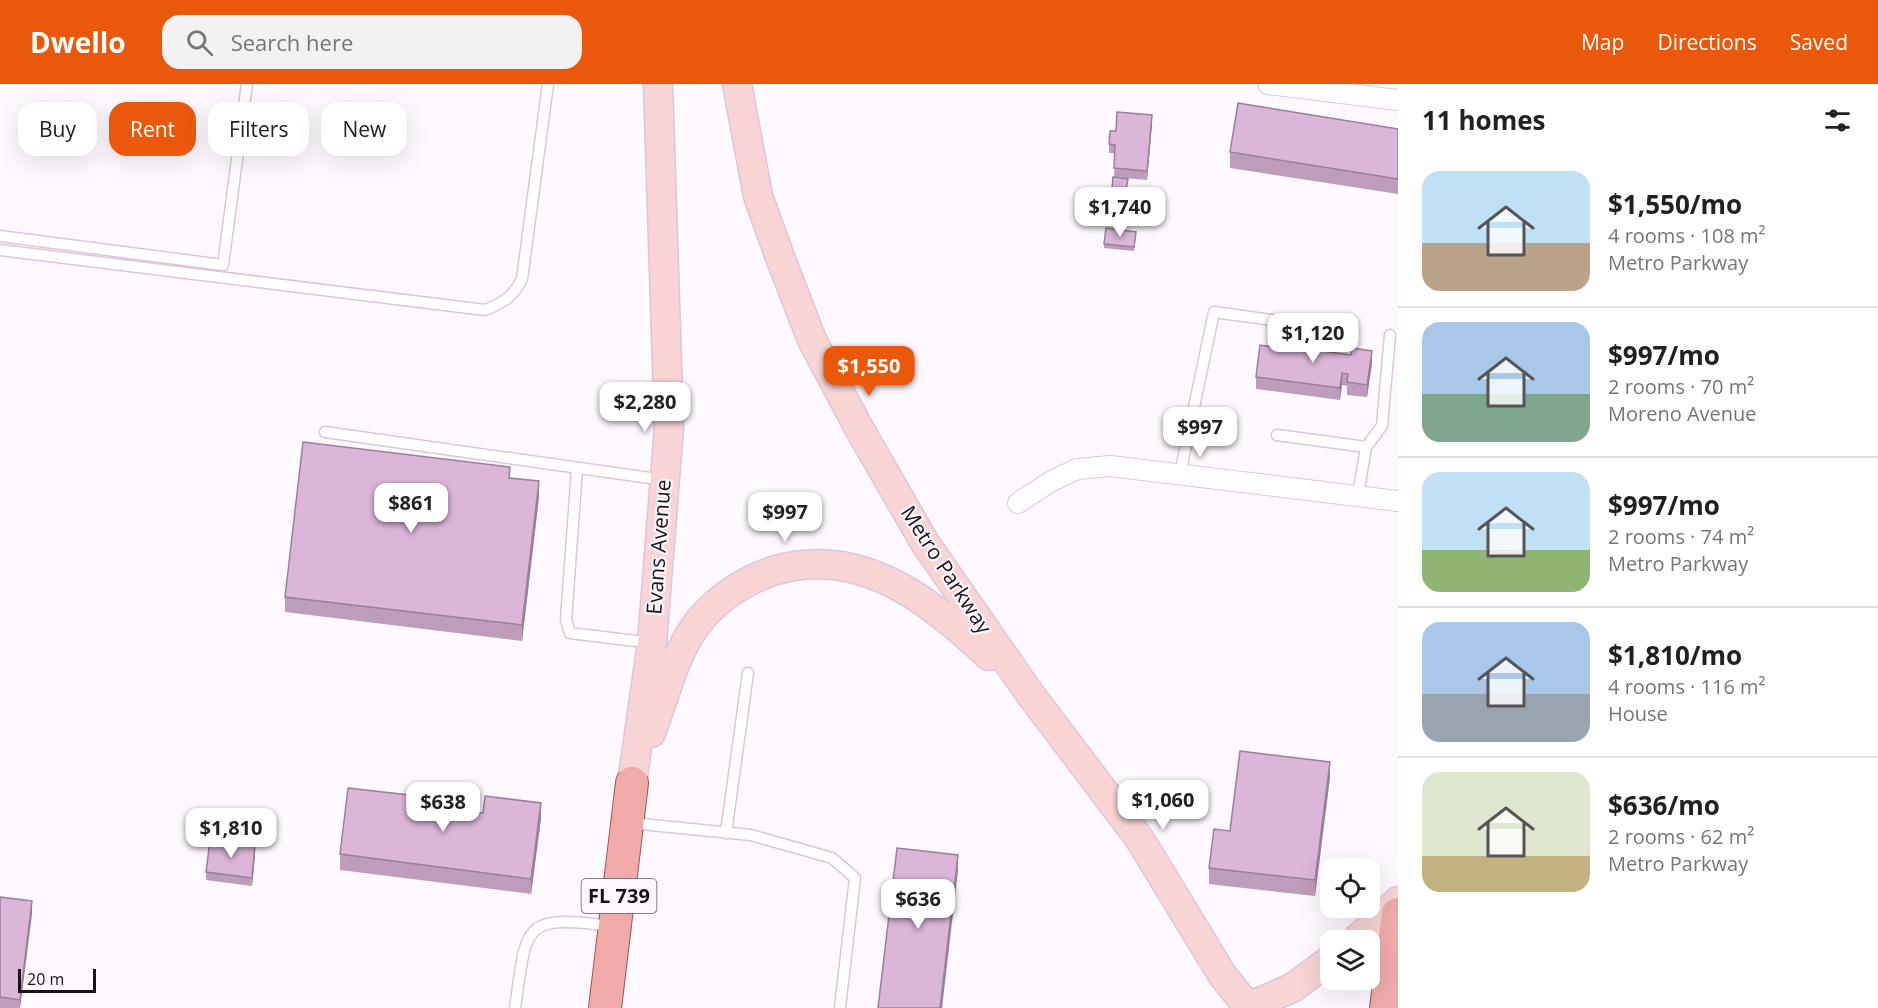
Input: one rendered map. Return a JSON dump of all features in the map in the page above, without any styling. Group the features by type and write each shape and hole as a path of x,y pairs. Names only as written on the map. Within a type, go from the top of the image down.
{"main road":[{"name":"Evans Avenue","path":"605,1008 632,783 652,643 669,427 658,84"},
{"name":"Metro Parkway","path":"737,84 759,196 812,340 925,543 1030,694 1139,838 1223,976 1249,1008"},
{"path":"632,783 677,662 700,619 740,585 763,574 791,566 817,563 844,565 873,573 900,586 957,626 1030,694"},
{"path":"1367,930 1398,901"},
{"path":"1386,1008 1398,914"},
{"path":"1249,1008 1292,988 1320,967"}],"street":[{"path":"1268,84 1398,100"},
{"path":"1018,503 1050,482 1077,469 1110,466 1398,501"}],"lane":[{"path":"0,237 223,265 247,84"},
{"path":"0,250 485,310 502,304 517,290 522,279 548,84"},
{"path":"1180,474 1214,312 1338,328"},
{"path":"1358,496 1366,447 1382,426 1390,335"},
{"path":"325,432 665,480"},
{"path":"1277,435 1366,447"},
{"path":"577,469 566,620 570,633 652,643"},
{"path":"726,833 748,673"},
{"path":"628,822 751,835 832,858 855,878 840,1008"},
{"path":"515,1008 525,940 543,923 562,920 615,926"}],"building":[{"path":"1238,103 1398,129 1398,179 1230,152"},
{"path":"1117,112 1152,115 1147,171 1114,168 1115,145 1109,144 1110,131 1116,131"},
{"path":"1113,177 1128,179 1126,188 1139,189 1137,203 1111,200"},
{"path":"1106,228 1136,232 1134,247 1104,244"},
{"path":"1295,331 1310,333 1308,349 1351,355 1352,348 1372,351 1367,385 1347,382 1348,374 1342,373 1340,388 1256,377 1260,345 1292,350"},
{"path":"303,442 510,467 509,478 539,481 522,625 285,597"},
{"path":"1240,751 1330,762 1315,880 1209,868 1214,829 1230,831"},
{"path":"348,788 409,795 408,804 483,813 485,796 541,803 531,879 340,854"},
{"path":"210,840 255,845 252,878 206,872"},
{"path":"897,848 958,855 940,1008 878,1008"},
{"path":"0,897 32,901 20,1000 0,997"}]}
